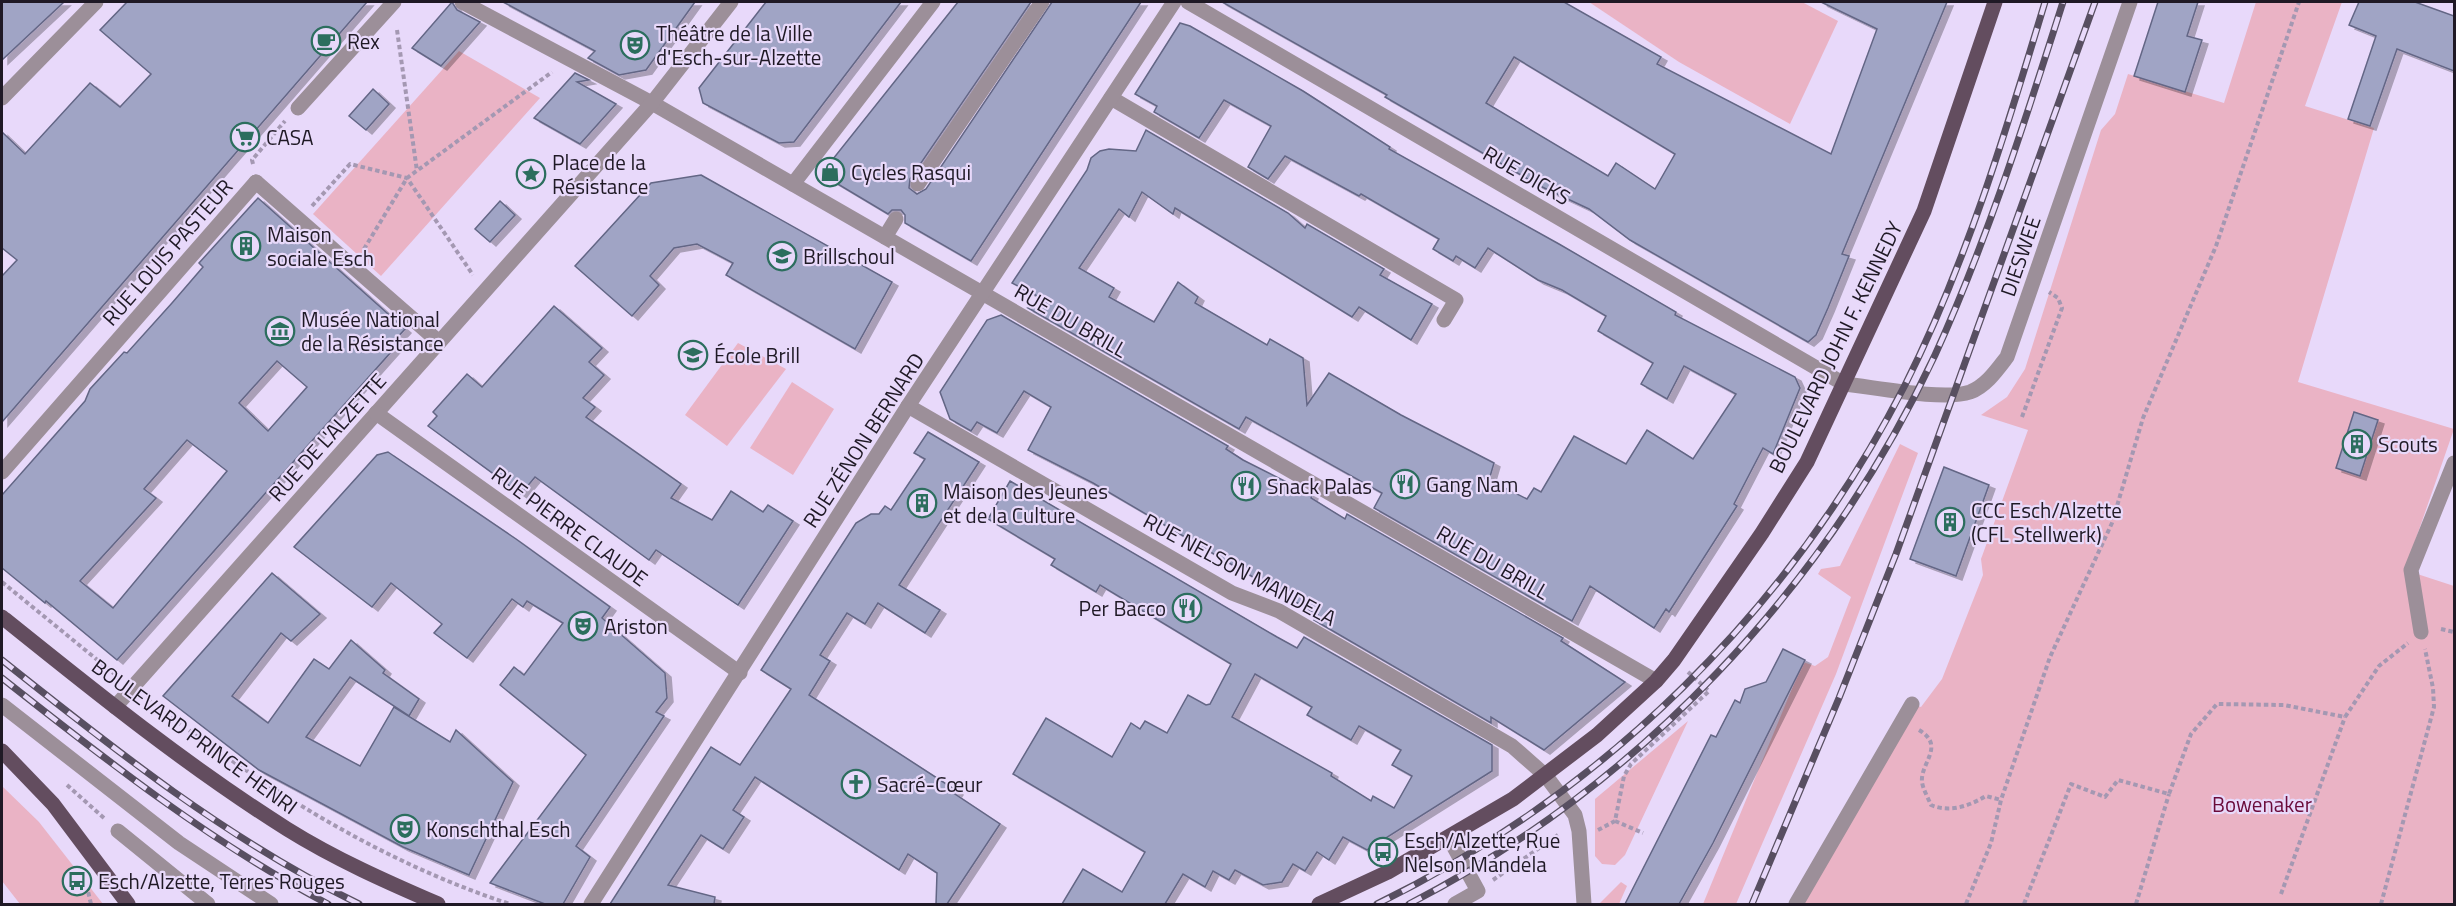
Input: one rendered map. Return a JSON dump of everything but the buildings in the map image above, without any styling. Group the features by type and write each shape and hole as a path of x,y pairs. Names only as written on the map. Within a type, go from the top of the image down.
{"main road":[{"name":"BOULEVARD JOHN F. KENNEDY","path":"1546,776 1656,681 1674,660 1762,533 1807,462 1924,211 1995,2"},
{"name":"BOULEVARD PRINCE HENRI","path":"2,617 197,769 289,830 358,869 438,904"},
{"path":"2,752 53,804 128,904"},
{"path":"1319,904 1449,838 1546,776"}],"street":[{"path":"2,98 96,2"},
{"path":"298,108 394,2"},
{"name":"RUE DU BRILL","path":"462,2 652,103 1656,681"},
{"name":"RUE DE L'ALZETTE","path":"115,707 652,103 731,2"},
{"path":"793,184 933,2"},
{"path":"918,184 1042,2"},
{"name":"RUE ZÉNON BERNARD","path":"591,904 908,406 1174,2"},
{"name":"RUE DICKS","path":"1188,2 1844,384"},
{"name":"DIESWEE","path":"1844,384 1948,394 1971,392 1991,378 2007,357 2130,2"},
{"path":"1111,98 1456,300 1444,320"},
{"path":"256,182 439,342"},
{"name":"RUE LOUIS PASTEUR","path":"2,472 256,182"},
{"path":"885,237 896,219"},
{"name":"RUE NELSON MANDELA","path":"908,406 1232,593 1279,611 1512,746 1546,776 1575,815 1580,831"},
{"name":"RUE PIERRE CLAUDE","path":"376,413 740,673"},
{"path":"2421,632 2411,570 2454,463"},
{"path":"1796,904 1912,704"},
{"path":"2,705 179,843 271,904"},
{"path":"118,831 208,904"},
{"path":"1580,831 1584,904"},
{"path":"1449,838 1478,891 1455,904"}],"path":[{"path":"394,2 417,171"},
{"path":"1966,904 1991,843 2001,800 2050,657 2112,523 2144,418 2216,246 2299,2"},
{"path":"353,267 407,178 569,59"},
{"name":"RUE LOUIS PASTEUR","path":"256,182 252,160 298,108"},
{"path":"300,220 350,164 407,178 484,292"},
{"path":"2022,417 2062,308 2058,298 2050,292 2031,287"},
{"path":"2,582 132,688 213,749 302,808 369,846 510,904"},
{"path":"2281,894 2345,717 2379,666 2421,632 2433,688 2433,707 2381,904"},
{"path":"1478,891 1562,832 1603,829 1615,821 1624,776 1631,764 1709,691 1674,660"},
{"path":"2136,904 2169,794 2191,734 2217,704 2284,705 2345,717"},
{"path":"1902,720 1926,734 1932,749 1922,781 1931,805 1943,810 1971,805 1986,796 2001,800"},
{"path":"2024,904 2072,784 2105,797 2118,780 2169,794"},
{"path":"1615,821 1643,833"},
{"path":"87,887 92,904"}],"green space":[{"path":"1589,2 1802,2 1838,21 1790,124 1679,62"},
{"name":"Bowenaker","path":"2256,2 2342,2 2305,106 2374,128 2298,382 2454,429 2405,570 2454,586 2454,904 1796,904 1912,704 1921,707 1942,679 1983,575 1981,559 2028,430 1981,415 2007,397 2025,369 2101,130 2115,114 2128,74 2224,103"},
{"path":"459,51 540,98 381,276 313,214"},
{"path":"738,343 786,369 727,446 685,415"},
{"path":"792,382 834,409 793,475 750,448"},
{"path":"1900,444 1918,453 1836,674 1736,904 1703,904 1803,662 1815,666 1828,657 1851,597 1818,574 1821,569 1840,566"},
{"path":"1688,721 1625,855 1615,865 1602,864 1595,856 1595,799"},
{"path":"2,786 39,822 103,904 20,904 2,881"},
{"path":"1621,882 1627,886 1619,904 1599,904"}],"railway":[{"path":"1377,904 1460,859 1539,808 1613,750 1683,687 1747,619 1806,545 1859,467 1905,385 1927,339 1966,245 2045,2"},
{"path":"1409,904 1493,856 1573,801 1648,740 1717,673 1781,600 1839,523 1890,441 1935,355 1954,312 2004,180 2063,2"},
{"path":"1752,904 1839,698 1896,554 2095,2"},
{"path":"2,660 174,792 264,852 359,904"},
{"path":"2,678 80,739 200,827 284,880 328,904"}],"place":[{"name":"Rex","path":"326,41"},
{"name":"Théâtre de la Ville d'Esch-sur-Alzette","path":"635,45"},
{"name":"CASA","path":"245,137"},
{"name":"Cycles Rasqui","path":"830,172"},
{"name":"Place de la Résistance","path":"531,174"},
{"name":"Maison sociale Esch","path":"246,246"},
{"name":"Brillschoul","path":"782,256"},
{"name":"Musée National de la Résistance","path":"280,331"},
{"name":"École Brill","path":"693,355"},
{"name":"Scouts","path":"2357,444"},
{"name":"Gang Nam","path":"1405,484"},
{"name":"Snack Palas","path":"1246,486"},
{"name":"Maison des Jeunes et de la Culture","path":"922,503"},
{"name":"CCC Esch/Alzette (CFL Stellwerk)","path":"1950,522"},
{"name":"Per Bacco","path":"1187,608"},
{"name":"Ariston","path":"583,626"},
{"name":"Sacré-Cœur","path":"856,784"},
{"name":"Konschthal Esch","path":"405,829"},
{"name":"Esch/Alzette, Rue Nelson Mandela","path":"1383,852"},
{"name":"Esch/Alzette, Terres Rouges","path":"77,881"}]}
